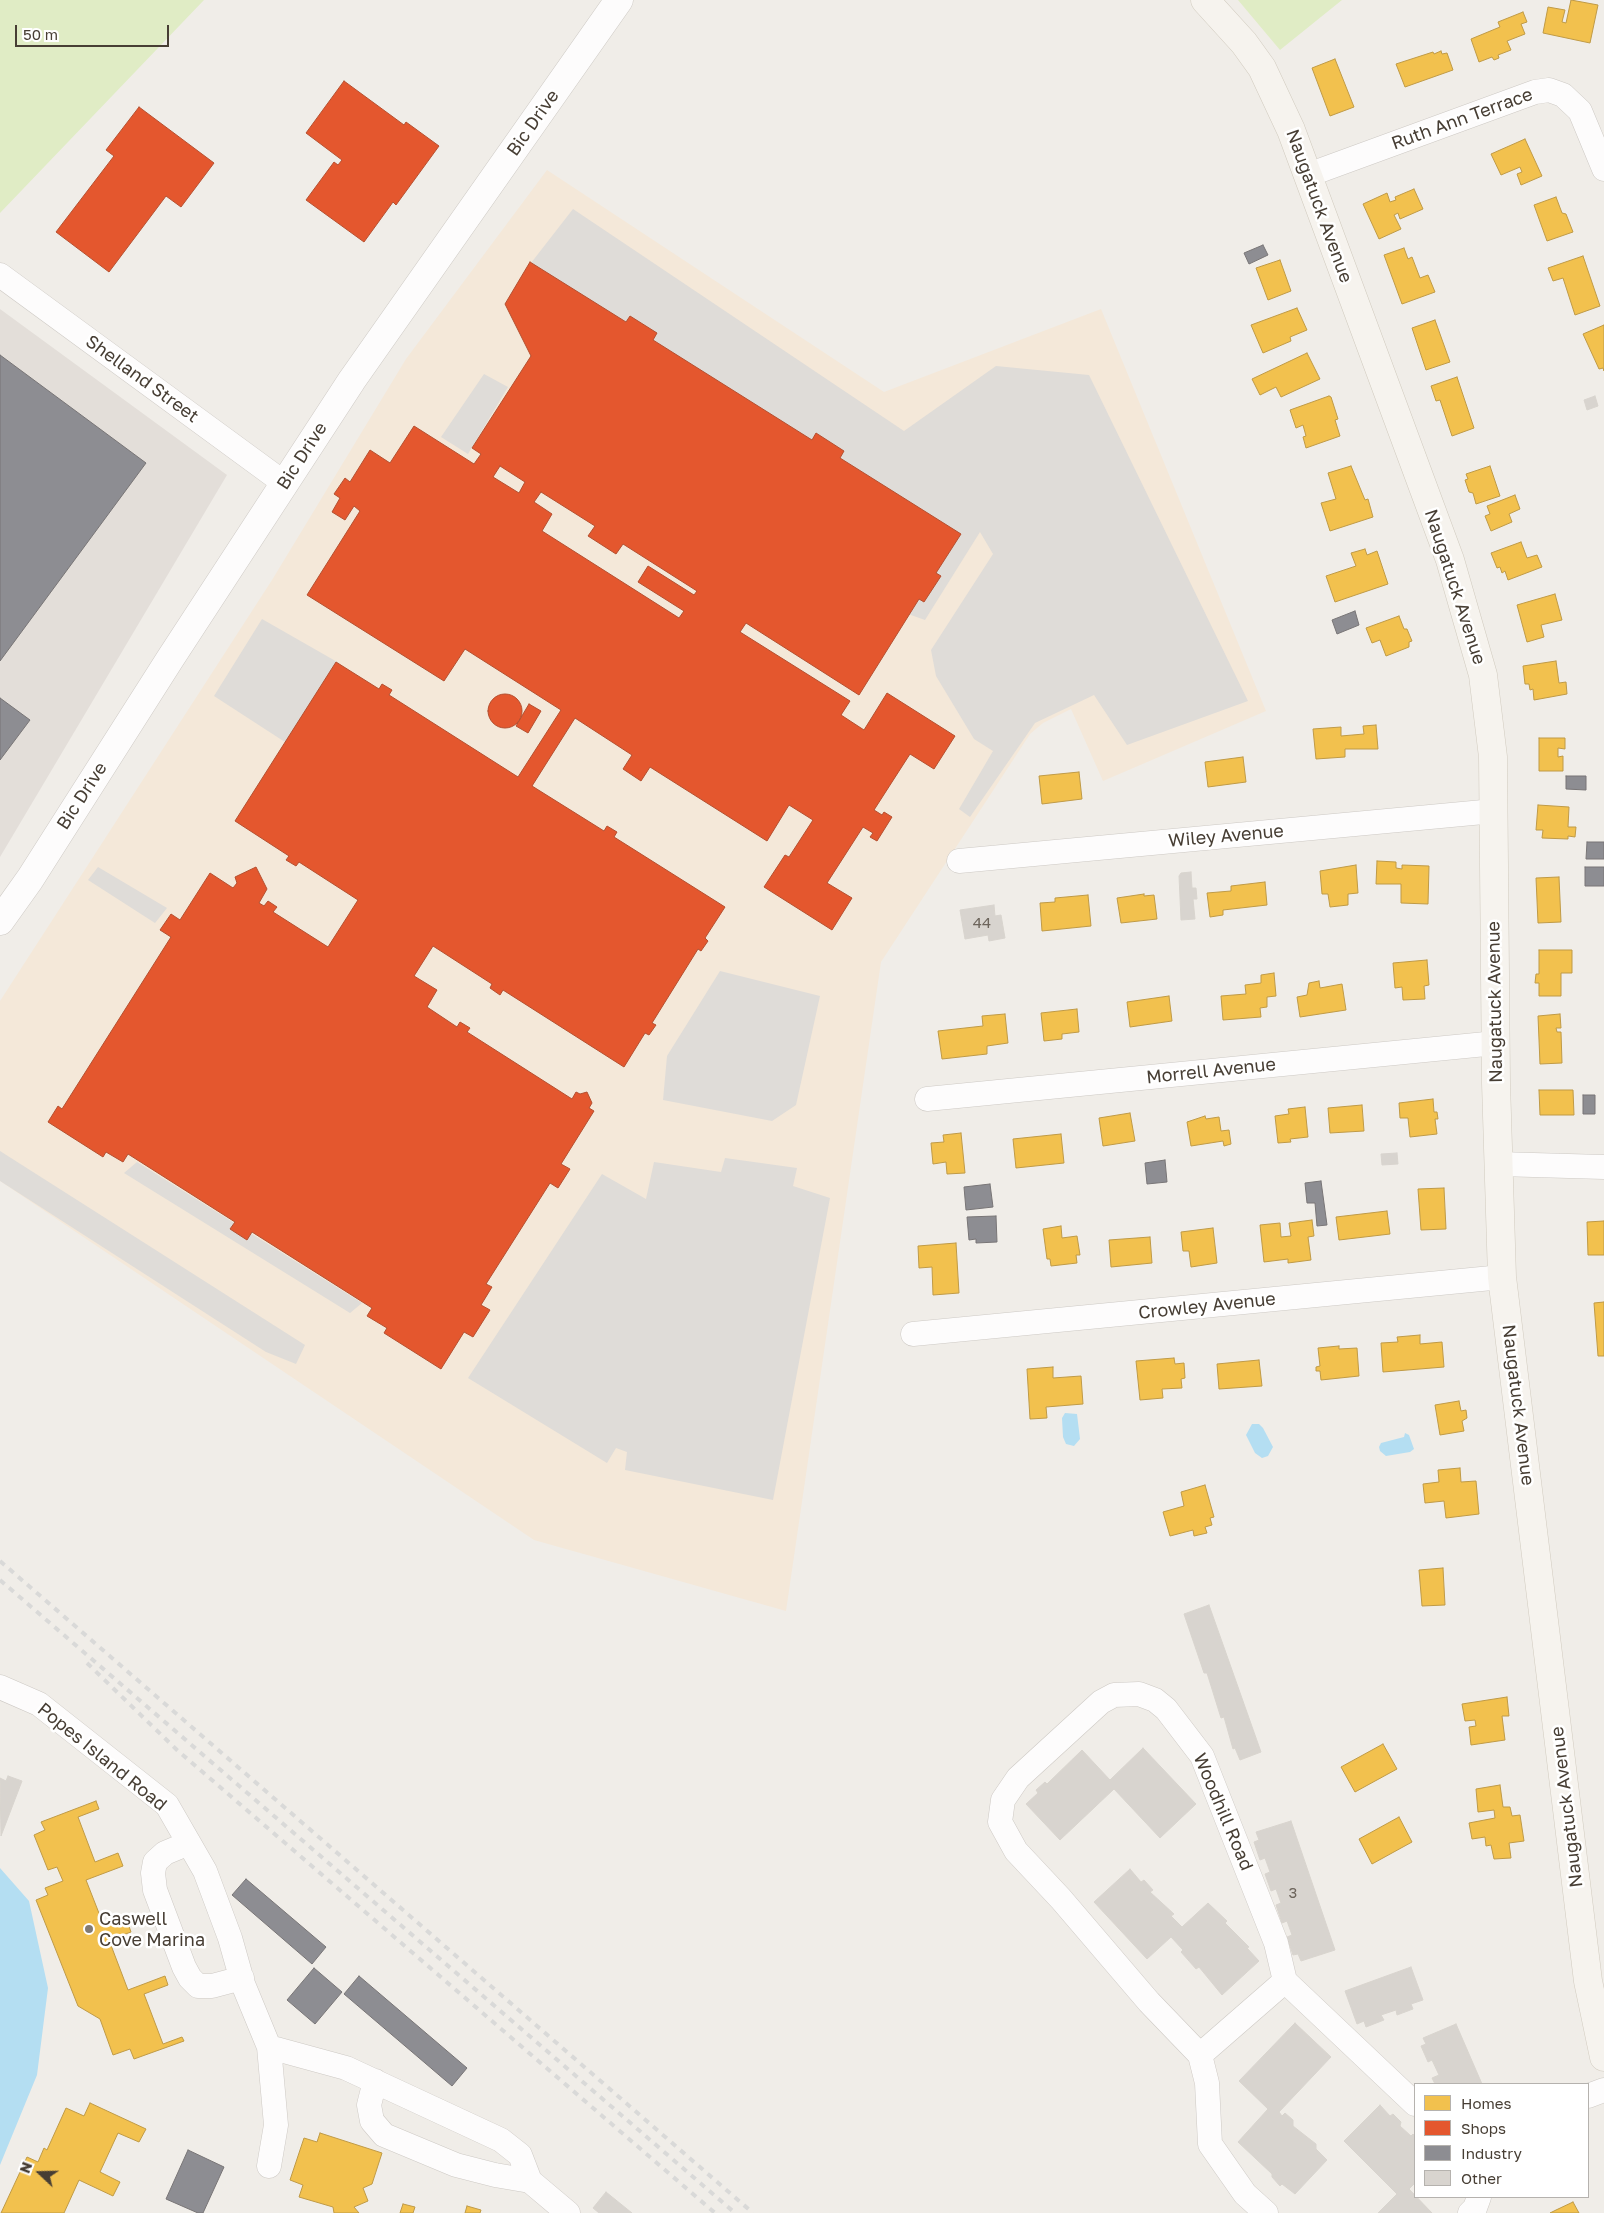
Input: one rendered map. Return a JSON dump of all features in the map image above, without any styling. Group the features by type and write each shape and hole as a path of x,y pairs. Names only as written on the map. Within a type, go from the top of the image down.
{"main road":[{"name":"Naugatuck Avenue","path":"1205,0 1244,43 1262,68 1292,130 1463,599 1481,668 1490,723 1494,810 1498,1164 1502,1277 1587,1972 1604,2057"}],"street":[{"name":"Bic Drive","path":"0,921 30,879 352,380 619,0"},
{"name":"Ruth Ann Terrace","path":"1308,175 1542,90 1562,95 1580,111 1604,169"},
{"name":"Shelland Street","path":"0,275 284,483"},
{"name":"Wiley Avenue","path":"959,861 1494,810"},
{"name":"Morrell Avenue","path":"927,1099 1496,1043"},
{"path":"1498,1164 1604,1167"},
{"name":"Crowley Avenue","path":"913,1334 1502,1277"},
{"name":"Popes Island Road","path":"0,1687 39,1704 167,1805 204,1871 269,2047 276,2125 269,2166"},
{"name":"Woodhill Road","path":"1200,2055 1149,2002 1061,1899 1016,1851 1000,1822 1003,1800 1018,1778 1101,1702 1114,1695 1127,1693 1139,1694 1155,1700 1166,1709 1202,1756 1276,1943 1284,1981"},
{"path":"188,1843 165,1853 155,1862 153,1873 155,1890 184,1967 190,1978 198,1986 212,1986 242,1978"},
{"path":"1266,2213 1246,2194 1210,2144 1207,2083 1200,2055 1284,1981 1414,2103"},
{"path":"269,2047 346,2068 501,2140 520,2155 530,2181 568,2213"},
{"path":"375,2081 370,2104 372,2120 384,2135 456,2165 495,2175 530,2181"},
{"path":"1589,2096 1604,2090"},
{"path":"1470,2213 1478,2198"}],"shaded area":[{"path":"547,170 884,392 1101,309 1266,711 1103,781 1071,709 1043,723 1030,734 881,962 786,1611 534,1540 0,1181 0,1001 272,580 406,359"},
{"path":"573,209 904,431 996,366 1089,375 1248,701 1127,745 1094,695 1035,723 970,817 959,809 993,751 974,739 936,676 931,650 993,554 980,532 925,620 908,614 531,263"},
{"path":"0,309 227,475 0,857"},
{"path":"484,374 508,387 468,454 441,437"},
{"path":"262,619 339,663 288,744 214,696"},
{"path":"98,867 167,908 155,923 88,880"},
{"path":"720,971 820,996 796,1105 772,1121 663,1100 667,1056"},
{"path":"0,1151 305,1345 296,1364 266,1352 0,1181"},
{"path":"725,1158 797,1168 793,1186 830,1198 773,1500 625,1470 627,1452 616,1448 607,1463 468,1378 602,1174 646,1199 654,1162 721,1172"},
{"path":"137,1162 362,1303 350,1313 124,1173"}],"green space":[{"path":"0,0 204,0 0,213"},
{"path":"1238,0 1342,0 1280,50"}],"water":[{"path":"1065,1413 1077,1414 1080,1439 1074,1446 1066,1444 1063,1437 1062,1418"},
{"path":"1252,1424 1259,1424 1263,1428 1273,1447 1268,1456 1262,1458 1255,1453 1246,1435"},
{"path":"1405,1433 1409,1435 1414,1449 1410,1452 1386,1456 1380,1451 1381,1443 1404,1437"},
{"path":"0,1868 29,1901 48,1988 37,2075 0,2165"}],"building: Homes":[{"path":"1571,0 1598,5 1590,43 1543,33 1548,7 1565,10 1562,22 1566,23"},
{"path":"1523,12 1527,22 1521,24 1525,34 1507,41 1511,50 1498,55 1499,58 1494,60 1492,57 1479,62 1471,39 1500,27 1498,22"},
{"path":"1441,51 1442,54 1447,53 1453,70 1405,87 1396,64"},
{"path":"1335,59 1354,107 1330,116 1312,68"},
{"path":"1525,139 1542,176 1521,185 1517,174 1522,172 1520,167 1501,175 1491,154"},
{"path":"1414,189 1423,209 1400,219 1398,213 1394,215 1401,229 1379,239 1363,204 1387,193 1390,202 1396,200 1395,197"},
{"path":"1556,197 1562,213 1566,214 1573,232 1547,241 1534,205"},
{"path":"1404,248 1408,259 1412,257 1420,278 1428,275 1435,292 1402,304 1384,255"},
{"path":"1583,256 1600,306 1575,315 1563,278 1553,281 1548,268"},
{"path":"1280,260 1291,291 1268,300 1256,268"},
{"path":"1297,308 1307,330 1290,337 1291,341 1263,353 1251,325"},
{"path":"1435,320 1450,362 1426,370 1412,328"},
{"path":"1604,325 1604,371 1603,368 1599,369 1583,334"},
{"path":"1307,353 1320,379 1281,397 1276,387 1260,395 1252,379"},
{"path":"1457,377 1474,428 1452,436 1440,400 1436,401 1431,386"},
{"path":"1329,396 1338,419 1335,420 1340,436 1306,448 1303,437 1306,436 1303,425 1296,428 1290,410"},
{"path":"1351,466 1365,500 1368,499 1373,517 1330,531 1321,503 1336,499 1328,473"},
{"path":"1490,466 1500,496 1476,504 1473,493 1469,492 1465,480 1468,479 1466,474"},
{"path":"1515,495 1520,509 1509,514 1512,522 1491,531 1485,516 1490,514 1487,506"},
{"path":"1521,542 1527,558 1537,555 1542,567 1508,580 1505,571 1502,573 1500,567 1497,568 1491,553"},
{"path":"1365,549 1367,555 1377,551 1388,584 1335,602 1326,576 1356,566 1351,553"},
{"path":"1555,594 1562,620 1541,625 1544,637 1527,642 1517,605"},
{"path":"1399,616 1404,629 1407,629 1412,641 1409,642 1409,647 1386,656 1380,640 1372,643 1366,628"},
{"path":"1556,661 1559,683 1566,682 1567,694 1534,700 1533,689 1530,690 1529,684 1525,684 1523,666"},
{"path":"1376,725 1378,749 1345,749 1345,757 1316,759 1313,729 1341,727 1341,736 1364,734 1363,726"},
{"path":"1539,738 1565,738 1565,749 1558,748 1558,757 1563,756 1563,771 1539,771"},
{"path":"1243,757 1246,782 1208,787 1205,762"},
{"path":"1079,772 1082,799 1042,804 1039,776"},
{"path":"1538,805 1569,807 1568,827 1576,827 1575,837 1568,836 1568,839 1542,838 1543,830 1536,830"},
{"path":"1377,861 1396,862 1396,868 1402,869 1402,865 1429,866 1428,904 1401,903 1401,884 1376,884"},
{"path":"1356,865 1358,893 1348,894 1348,905 1330,907 1328,894 1322,894 1320,871"},
{"path":"1559,877 1561,922 1538,923 1536,878"},
{"path":"1265,882 1267,905 1223,910 1223,915 1210,917 1207,893 1231,891 1231,886"},
{"path":"1144,894 1144,896 1154,895 1157,919 1121,923 1117,898"},
{"path":"1088,895 1091,926 1042,931 1040,903 1055,902 1055,898"},
{"path":"1539,950 1572,950 1572,973 1561,973 1561,996 1539,996 1539,983 1535,983 1536,974 1539,974"},
{"path":"1427,960 1429,985 1424,986 1425,999 1403,1000 1402,987 1395,988 1393,963"},
{"path":"1274,973 1276,996 1267,997 1267,1007 1260,1008 1261,1017 1223,1020 1221,996 1246,994 1245,985 1261,983 1261,975"},
{"path":"1319,981 1320,988 1342,984 1346,1010 1300,1017 1297,997 1307,995 1309,983"},
{"path":"1169,996 1172,1021 1130,1027 1127,1002"},
{"path":"1077,1009 1079,1032 1062,1034 1062,1039 1044,1041 1041,1013"},
{"path":"1005,1014 1008,1043 987,1046 987,1054 942,1059 938,1031 983,1026 982,1016"},
{"path":"1560,1014 1561,1028 1556,1028 1557,1032 1561,1032 1562,1063 1540,1064 1538,1016"},
{"path":"1539,1090 1573,1090 1574,1115 1540,1115"},
{"path":"1433,1099 1434,1112 1437,1112 1438,1119 1435,1119 1437,1134 1410,1137 1408,1118 1400,1118 1399,1103"},
{"path":"1362,1105 1364,1131 1330,1133 1328,1108"},
{"path":"1305,1107 1308,1137 1290,1139 1291,1142 1278,1143 1275,1116 1289,1114 1288,1109"},
{"path":"1130,1113 1135,1141 1103,1146 1099,1118"},
{"path":"1205,1116 1206,1119 1219,1117 1221,1131 1229,1130 1231,1144 1224,1146 1223,1141 1191,1146 1187,1122"},
{"path":"961,1133 965,1173 947,1174 946,1162 933,1164 931,1143 944,1142 943,1135"},
{"path":"1061,1134 1064,1163 1016,1168 1013,1139"},
{"path":"1444,1188 1446,1229 1421,1230 1418,1189"},
{"path":"1387,1211 1390,1234 1339,1240 1336,1217"},
{"path":"1312,1220 1314,1236 1308,1237 1311,1260 1288,1263 1288,1259 1264,1262 1260,1225 1280,1223 1281,1237 1291,1236 1289,1223"},
{"path":"1604,1221 1604,1255 1588,1255 1587,1222"},
{"path":"1061,1226 1062,1238 1077,1236 1080,1255 1076,1255 1077,1263 1051,1266 1050,1259 1047,1259 1043,1229"},
{"path":"1213,1228 1217,1263 1191,1267 1189,1251 1183,1251 1181,1232"},
{"path":"1150,1237 1152,1263 1111,1267 1109,1240"},
{"path":"956,1243 959,1293 933,1295 932,1267 919,1268 918,1246"},
{"path":"1604,1302 1604,1356 1598,1356 1594,1303"},
{"path":"1420,1335 1420,1344 1442,1342 1444,1367 1383,1372 1381,1343 1398,1342 1397,1337"},
{"path":"1339,1346 1339,1349 1357,1348 1359,1376 1321,1380 1320,1371 1316,1371 1316,1367 1320,1366 1318,1348"},
{"path":"1174,1358 1175,1364 1184,1363 1185,1378 1181,1379 1182,1388 1162,1389 1163,1398 1140,1400 1136,1361"},
{"path":"1259,1360 1262,1386 1219,1389 1217,1364"},
{"path":"1053,1367 1053,1378 1081,1376 1083,1404 1046,1407 1047,1418 1030,1419 1027,1369"},
{"path":"1459,1401 1461,1411 1466,1410 1467,1418 1462,1421 1464,1431 1440,1435 1435,1405"},
{"path":"1460,1468 1461,1482 1476,1481 1479,1514 1446,1518 1444,1501 1425,1503 1423,1484 1439,1482 1438,1470"},
{"path":"1205,1485 1214,1517 1210,1518 1212,1525 1205,1527 1207,1533 1194,1536 1193,1530 1170,1536 1163,1512 1184,1506 1181,1492"},
{"path":"1443,1568 1445,1605 1422,1606 1419,1570"},
{"path":"1507,1697 1509,1716 1502,1716 1505,1740 1471,1745 1469,1727 1476,1726 1475,1720 1465,1721 1462,1704"},
{"path":"1383,1744 1397,1769 1355,1792 1341,1767"},
{"path":"1500,1785 1503,1807 1510,1807 1512,1816 1520,1815 1524,1841 1509,1843 1511,1858 1494,1859 1491,1845 1486,1846 1485,1837 1472,1839 1469,1823 1495,1818 1494,1810 1478,1812 1476,1789"},
{"name":"Caswell Cove Marina","path":"96,1801 99,1809 78,1817 95,1862 118,1853 123,1866 86,1880 104,1926 126,1918 131,1932 109,1940 128,1990 165,1976 168,1985 144,1994 163,2044 182,2037 184,2041 134,2059 130,2049 113,2055 100,2019 78,2006 36,1900 48,1895 45,1888 63,1881 57,1867 48,1870 34,1835 45,1830 41,1822"},
{"path":"1399,1817 1412,1842 1372,1864 1359,1839"},
{"path":"90,2103 146,2129 139,2142 118,2133 100,2172 120,2182 113,2196 79,2180 64,2213 1,2213 27,2157 38,2162 44,2148 47,2150 66,2108 84,2116"},
{"path":"320,2133 382,2153 372,2184 363,2188 368,2201 354,2207 359,2213 334,2213 333,2207 299,2197 303,2185 290,2180 304,2138 317,2142"},
{"path":"1573,2202 1579,2213 1550,2213 1556,2210"},
{"path":"403,2204 415,2207 413,2213 400,2213"},
{"path":"467,2206 481,2210 480,2213 465,2213"}],"building: Shops":[{"path":"344,81 404,125 406,122 439,146 396,205 393,202 364,242 306,200 334,162 338,165 342,160 306,133"},
{"path":"139,107 214,163 181,207 166,196 109,272 56,232 114,156 106,150"},
{"path":"530,262 626,322 630,316 657,333 653,340 812,440 816,433 844,451 840,458 961,534 936,573 941,576 924,602 919,599 859,695 746,623 740,632 850,701 841,715 864,730 887,693 955,736 934,769 910,754 874,810 882,815 884,812 892,817 877,841 870,837 873,833 863,827 827,883 852,898 832,930 764,887 785,855 789,857 813,820 789,805 767,841 650,767 641,781 623,769 632,755 575,718 532,786 604,831 607,826 617,832 614,837 725,907 705,938 708,941 701,951 698,949 652,1023 656,1025 649,1035 645,1033 624,1067 503,990 500,995 490,988 492,984 433,946 414,976 437,990 427,1007 457,1027 460,1022 470,1028 467,1032 572,1099 576,1092 580,1094 587,1092 592,1103 589,1108 594,1111 561,1164 570,1169 558,1188 550,1183 486,1284 492,1287 481,1305 490,1310 473,1337 464,1332 441,1369 384,1333 387,1328 367,1316 372,1308 252,1232 247,1240 230,1229 235,1222 128,1154 123,1162 106,1152 103,1157 48,1122 58,1106 62,1109 171,937 160,930 171,914 180,920 210,873 233,888 237,883 235,877 256,867 267,889 259,903 264,906 268,901 277,907 273,912 328,947 358,900 299,862 296,866 286,860 289,856 235,821 336,662 379,689 382,684 392,690 389,695 518,777 561,710 465,649 444,681 307,595 360,511 354,506 345,520 332,512 340,498 334,494 345,478 350,482 370,450 390,463 414,426 474,464 481,454 472,448 531,356 505,304","holes":["500,466 525,482 519,493 493,477","541,492 595,526 588,536 616,554 623,544 697,591 694,595 648,566 638,582 684,611 679,618 542,531 552,514 534,502"]},
{"path":"505,694 512,695 517,699 521,704 521,718 517,723 512,727 505,728 498,727 493,723 489,718 488,711 489,704 493,699 498,695"},
{"path":"529,704 541,711 528,733 516,726"}],"building: Industry":[{"path":"1263,245 1268,255 1249,264 1244,253"},
{"path":"0,355 146,463 0,661"},
{"path":"1355,611 1359,625 1337,634 1332,620"},
{"path":"0,698 30,720 0,760"},
{"path":"1566,776 1586,776 1586,790 1566,789"},
{"path":"1587,842 1604,842 1604,859 1586,859"},
{"path":"1585,867 1604,867 1604,886 1585,886"},
{"path":"1583,1095 1595,1095 1595,1114 1583,1114"},
{"path":"1165,1160 1167,1182 1147,1184 1145,1163"},
{"path":"1321,1181 1327,1225 1317,1226 1315,1203 1307,1203 1305,1183"},
{"path":"990,1184 993,1207 966,1210 964,1187"},
{"path":"996,1216 997,1242 976,1243 976,1239 969,1240 967,1217"},
{"path":"246,1879 326,1947 312,1964 232,1895"},
{"path":"314,1968 342,1992 315,2024 287,2000"},
{"path":"359,1976 467,2068 452,2086 344,1994"},
{"path":"188,2150 224,2167 203,2213 198,2213 166,2199"}],"building: Other":[{"path":"1595,396 1598,406 1587,410 1584,400"},
{"path":"1191,872 1192,888 1196,888 1197,899 1193,899 1195,919 1181,920 1179,876 1181,873"},
{"path":"994,905 995,916 1001,915 1005,938 989,941 988,935 965,939 960,910"},
{"path":"1397,1153 1398,1164 1382,1165 1381,1154"},
{"path":"1209,1605 1261,1752 1240,1760 1235,1748 1233,1749 1224,1717 1221,1718 1207,1673 1204,1673 1184,1614"},
{"path":"1143,1748 1196,1804 1160,1838 1114,1789 1060,1840 1026,1804 1038,1793 1036,1790 1045,1782 1047,1784 1082,1750 1110,1780"},
{"path":"8,1776 22,1781 1,1836 0,1778 6,1781"},
{"path":"1291,1821 1335,1950 1301,1961 1298,1954 1293,1955 1287,1937 1292,1935 1287,1921 1282,1923 1276,1905 1281,1903 1276,1889 1271,1891 1265,1874 1270,1872 1265,1858 1260,1860 1254,1842 1259,1840 1256,1832"},
{"path":"1130,1869 1141,1882 1144,1880 1153,1890 1150,1892 1174,1914 1171,1916 1182,1927 1208,1903 1227,1921 1225,1923 1249,1947 1247,1948 1259,1961 1222,1995 1199,1967 1196,1969 1181,1952 1183,1950 1171,1937 1147,1959 1094,1902"},
{"path":"1411,1967 1423,2000 1411,2004 1413,2009 1397,2015 1396,2010 1381,2015 1384,2020 1366,2027 1364,2021 1357,2024 1345,1991"},
{"path":"1295,2023 1331,2057 1279,2112 1282,2116 1285,2113 1293,2120 1293,2126 1316,2144 1316,2149 1327,2160 1295,2194 1282,2184 1280,2186 1272,2177 1272,2174 1238,2142 1268,2109 1239,2081"},
{"path":"1456,2024 1482,2083 1434,2083 1432,2078 1439,2075 1432,2060 1428,2062 1421,2046 1426,2044 1423,2038"},
{"path":"1380,2105 1390,2116 1393,2114 1401,2122 1400,2126 1411,2136 1414,2135 1414,2184 1409,2189 1414,2194 1414,2198 1418,2198 1432,2213 1378,2213 1397,2194 1344,2141"},
{"path":"606,2192 632,2213 599,2213 593,2208"}],"railway":[{"path":"0,1561 753,2213"},
{"path":"0,1580 735,2213"},
{"path":"87,1663 177,1750 715,2213"}],"place":[{"name":"Caswell Cove Marina","path":"89,1929"}]}
